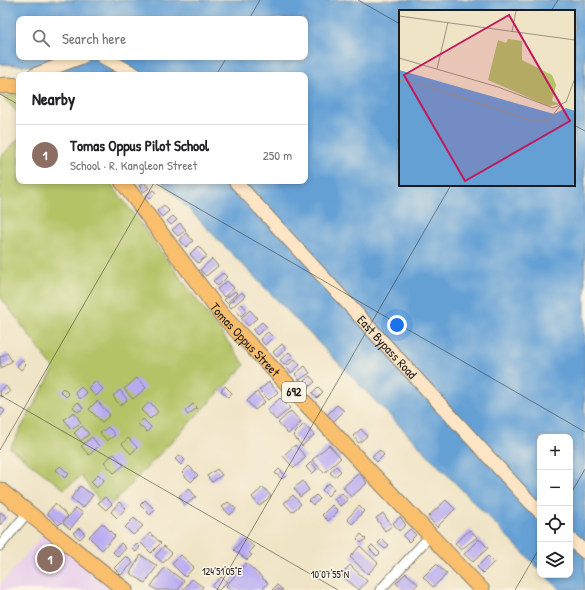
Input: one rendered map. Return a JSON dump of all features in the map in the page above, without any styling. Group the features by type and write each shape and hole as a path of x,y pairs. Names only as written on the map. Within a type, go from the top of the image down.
{"main road":[{"name":"Tomas Oppus Street","path":"124,184 221,314 482,590"},
{"path":"0,490 125,590"}],"street":[{"path":"42,72 74,60"},
{"path":"108,60 130,72"},
{"name":"East Bypass Road","path":"239,184 537,509"},
{"path":"0,546 28,512"},
{"path":"380,590 430,536"},
{"path":"573,542 585,552"}],"shaded area":[{"path":"45,532 115,590 0,590 0,585"}],"green space":[{"path":"16,94 16,111 2,96"},
{"path":"16,141 16,184 111,184 245,365 106,510 81,476 64,489 10,448 54,369 0,296 0,158"}],"water":[{"path":"0,0 585,0 585,590 560,590 548,578 573,578 573,434 537,434 537,567 164,184 308,184 308,72 55,72 50,67 0,64"}],"building":[{"path":"146,184 149,188 144,192 139,186"},
{"path":"153,190 156,193 149,199 146,195"},
{"path":"164,205 169,211 162,217 157,211"},
{"path":"173,216 177,220 171,225 167,221"},
{"path":"180,223 186,230 178,236 172,230"},
{"path":"186,233 193,241 186,247 180,240"},
{"path":"198,246 207,256 198,263 190,254"},
{"path":"212,259 218,266 206,276 200,270"},
{"path":"223,273 227,277 218,286 213,281"},
{"path":"227,281 234,288 224,297 217,289"},
{"path":"235,291 237,293 227,303 224,300"},
{"path":"242,292 245,296 231,308 228,304"},
{"path":"242,304 247,310 241,316 236,310"},
{"path":"250,310 257,318 248,326 241,318"},
{"path":"262,322 267,327 257,335 253,330"},
{"path":"268,332 273,337 265,345 260,339"},
{"path":"282,344 286,349 277,357 273,352"},
{"path":"289,352 293,357 284,365 280,360"},
{"path":"7,353 12,361 1,368 0,357"},
{"path":"295,359 300,365 291,373 286,367"},
{"path":"22,360 26,364 21,370 17,366"},
{"path":"305,366 310,373 299,380 295,374"},
{"path":"310,376 315,382 306,389 301,383"},
{"path":"137,378 146,388 133,399 124,389"},
{"path":"95,381 103,389 96,396 88,388"},
{"path":"269,382 278,392 269,400 259,390"},
{"path":"6,386 10,392 1,397 0,390"},
{"path":"225,386 232,393 228,397 221,391"},
{"path":"81,387 87,393 80,399 75,393"},
{"path":"318,387 323,392 317,398 312,393"},
{"path":"63,388 69,394 66,397 60,391"},
{"path":"120,390 127,400 120,406 113,396"},
{"path":"257,392 265,402 255,410 247,401"},
{"path":"280,398 290,408 276,420 267,410"},
{"path":"97,401 110,415 102,422 89,409"},
{"path":"78,402 83,408 78,412 73,407"},
{"path":"150,402 158,412 150,419 141,410"},
{"path":"193,404 197,408 188,415 185,411"},
{"path":"337,405 344,411 334,421 327,415"},
{"path":"0,406 5,411 0,417"},
{"path":"291,411 301,422 288,434 278,423"},
{"path":"74,412 81,423 71,429 64,419"},
{"path":"143,419 151,427 147,432 138,424"},
{"path":"304,424 314,435 302,446 293,435"},
{"path":"82,426 89,434 81,441 74,433"},
{"path":"108,427 115,435 107,441 100,433"},
{"path":"361,429 367,436 359,443 353,436"},
{"path":"92,437 99,446 89,455 81,446"},
{"path":"128,438 137,447 131,454 122,444"},
{"path":"295,445 306,457 294,468 283,456"},
{"path":"329,445 341,458 324,473 312,460"},
{"path":"380,450 384,455 377,462 372,456"},
{"path":"114,454 124,465 114,473 104,462"},
{"path":"180,455 185,460 181,465 175,459"},
{"path":"311,462 317,469 312,474 306,467"},
{"path":"60,466 69,474 65,478 56,470"},
{"path":"189,466 198,475 191,482 182,473"},
{"path":"336,466 341,471 335,477 330,473"},
{"path":"217,469 222,475 212,482 207,476"},
{"path":"279,469 286,476 282,479 275,473"},
{"path":"359,473 367,483 351,497 343,487"},
{"path":"98,474 104,480 97,488 91,482"},
{"path":"303,481 309,490 300,497 294,488"},
{"path":"329,483 334,489 328,496 322,490"},
{"path":"80,486 93,495 83,508 71,498"},
{"path":"263,487 271,496 259,506 252,497"},
{"path":"189,488 196,497 185,505 179,496"},
{"path":"342,493 348,500 340,506 334,499"},
{"path":"293,495 301,504 292,512 284,503"},
{"path":"316,495 320,499 313,505 309,501"},
{"path":"105,497 112,504 106,510 98,503"},
{"path":"145,500 155,510 150,515 140,505"},
{"path":"446,500 455,509 437,527 428,517"},
{"path":"119,502 126,508 117,518 111,512"},
{"path":"228,502 236,509 230,515 222,507"},
{"path":"55,504 68,516 59,525 47,513"},
{"path":"332,505 338,511 328,521 322,515"},
{"path":"359,506 364,511 352,524 347,519"},
{"path":"76,508 83,513 70,529 63,523"},
{"path":"0,512 7,517 0,525"},
{"path":"383,513 392,526 385,531 376,518"},
{"path":"400,517 406,525 399,531 393,523"},
{"path":"134,518 143,526 133,535 125,527"},
{"path":"102,523 115,536 102,550 89,537"},
{"path":"79,528 85,534 80,539 73,533"},
{"path":"410,529 416,535 409,542 403,536"},
{"path":"470,530 477,537 461,550 455,543"},
{"path":"150,533 161,543 151,553 141,543"},
{"path":"361,534 366,539 361,543 357,539"},
{"path":"244,538 254,547 249,553 252,555 247,560 234,550"},
{"path":"382,539 389,545 385,549 378,543"},
{"path":"479,539 488,548 473,562 464,554"},
{"path":"121,543 126,548 118,557 113,552"},
{"path":"137,544 140,547 136,552 132,549"},
{"path":"372,545 380,553 377,556 369,548"},
{"path":"164,546 172,553 163,563 155,556"},
{"path":"360,546 378,563 368,574 350,557"},
{"path":"141,555 157,566 145,583 130,573"},
{"path":"181,555 194,567 185,577 172,564"},
{"path":"126,556 133,563 121,575 114,568"},
{"path":"488,556 494,562 483,573 477,567"},
{"path":"246,563 268,583 262,590 231,590 226,586"},
{"path":"436,564 447,574 433,587 423,577"},
{"path":"350,565 367,581 359,590 341,575"},
{"path":"165,567 184,581 178,590 156,590 151,586"},
{"path":"406,573 418,584 412,590 403,590 396,583"},
{"path":"221,577 227,582 219,590 216,590 212,586"},
{"path":"192,579 203,587 200,590 183,590"},
{"path":"277,585 283,590 272,590"}],"place":[{"name":"Tomas Oppus Pilot School","path":"50,559"}]}
